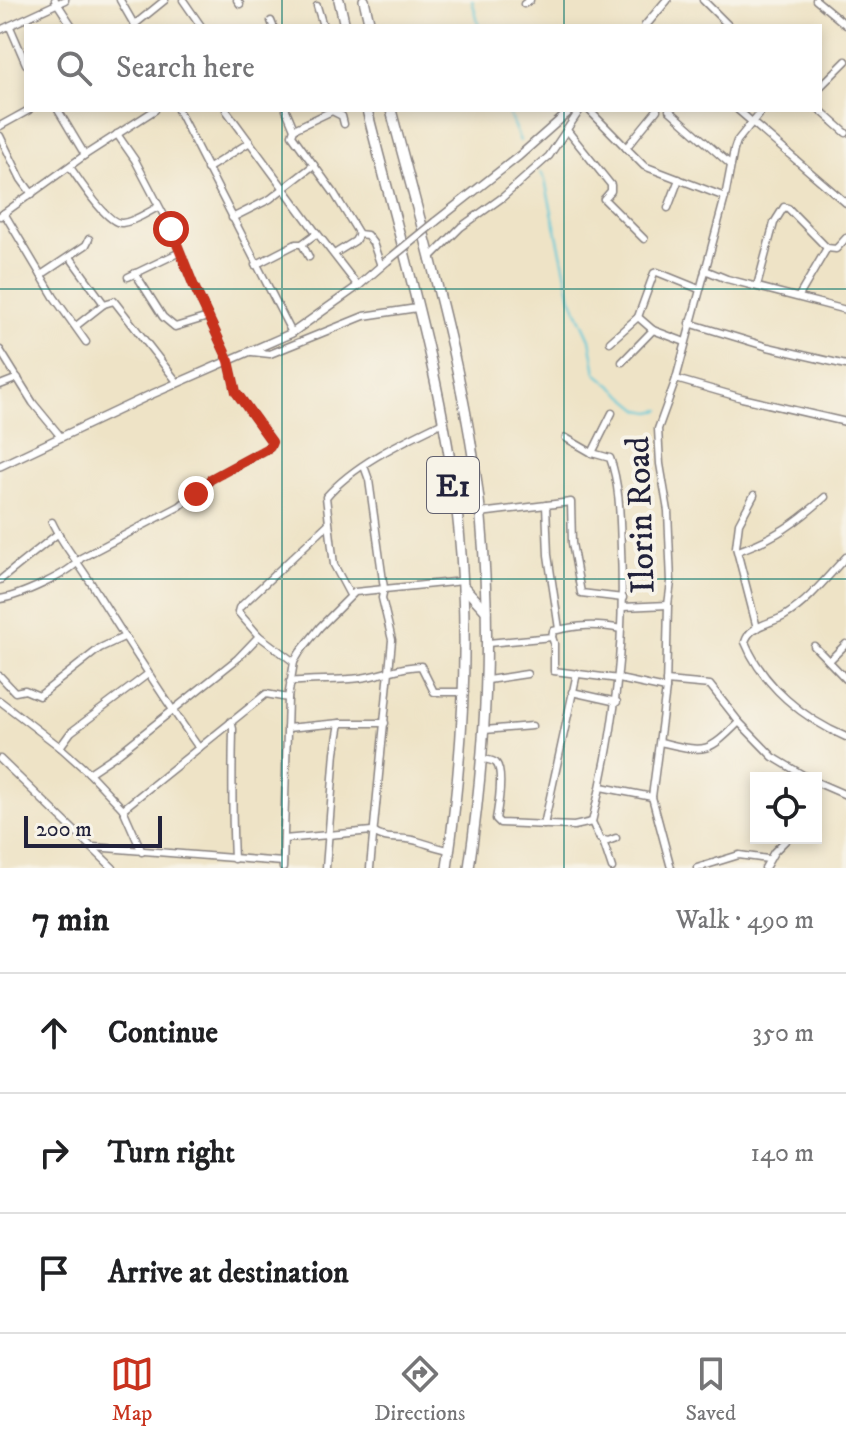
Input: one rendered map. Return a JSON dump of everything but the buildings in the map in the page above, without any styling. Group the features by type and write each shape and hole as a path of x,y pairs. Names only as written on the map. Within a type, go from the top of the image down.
{"highway":[{"path":"339,0 345,24"},
{"path":"364,0 370,24"},
{"name":"E1","path":"368,112 443,422 457,516 463,584 465,711 447,868"},
{"name":"E1","path":"392,112 452,347 480,513 488,680 469,868"},
{"path":"463,584 486,611"},
{"path":"465,711 486,710"}],"main road":[{"path":"650,24 667,0"},
{"path":"0,466 292,333 358,286 529,148 569,112"}],"street":[{"path":"120,0 134,24"},
{"path":"136,24 165,0"},
{"path":"703,0 727,24"},
{"path":"816,0 827,3 846,25"},
{"path":"0,30 60,1 71,24"},
{"path":"186,1 200,24"},
{"path":"317,6 322,24"},
{"path":"10,27 24,59"},
{"path":"822,85 846,61"},
{"path":"0,126 25,112"},
{"path":"59,112 85,155"},
{"path":"86,342 2,215 85,155 152,112"},
{"path":"179,112 292,333"},
{"path":"228,112 358,286"},
{"path":"287,112 294,129 292,135 359,234 367,235 373,243 384,264"},
{"path":"294,129 330,112"},
{"path":"334,112 342,116 344,124"},
{"path":"429,259 461,227 503,197 549,156 579,112"},
{"path":"591,112 644,166 725,197"},
{"path":"626,148 655,112"},
{"path":"671,112 731,165"},
{"path":"740,112 846,203"},
{"name":"Ilorin Road","path":"671,868 653,797 666,685 671,582 668,511 658,435 725,197 737,141 760,112"},
{"path":"822,112 846,133"},
{"path":"567,130 611,185 611,191 604,199 644,239"},
{"path":"0,599 16,595 76,565 81,558 180,506 211,479 270,447 272,442 236,392 229,361 171,229 147,180 117,134"},
{"path":"0,136 32,194"},
{"path":"207,169 250,142"},
{"path":"232,218 270,199 314,165"},
{"path":"70,167 108,218 118,224 158,207"},
{"path":"668,208 679,179"},
{"path":"757,286 774,223 784,207 827,248 836,249 846,238"},
{"path":"334,254 348,246 359,234"},
{"path":"255,265 318,235"},
{"path":"41,275 70,257 89,239"},
{"path":"302,244 309,257"},
{"path":"799,296 827,248"},
{"path":"180,252 132,275 163,317 175,327 208,317"},
{"path":"70,257 104,304"},
{"path":"705,270 846,310"},
{"path":"610,342 638,317 654,273 699,289"},
{"path":"76,326 104,304 114,301 178,383"},
{"path":"252,352 270,354 364,316 417,308"},
{"path":"638,317 653,330 685,342"},
{"path":"689,323 768,347 846,365"},
{"path":"622,362 653,330"},
{"path":"0,350 33,403 61,437"},
{"path":"0,385 18,378"},
{"path":"676,379 846,422"},
{"path":"592,453 612,413"},
{"path":"350,595 334,565 326,497 344,478 395,446 443,422"},
{"path":"566,438 612,461 620,521 623,602 617,702 592,822 597,836 603,841 612,868"},
{"path":"364,466 369,480 384,588 382,598 392,640 370,868"},
{"path":"754,495 736,534 757,628"},
{"path":"738,551 773,538 801,519 825,497"},
{"path":"480,513 571,502 572,543 581,593 623,602 668,605"},
{"path":"546,505 548,555 559,629"},
{"path":"52,522 56,535 199,748"},
{"path":"294,662 259,636 239,615 239,608 328,524"},
{"path":"0,580 56,535"},
{"path":"846,557 789,613 750,632 745,642 760,671 774,688 828,730 846,737"},
{"path":"93,847 283,865 288,698 294,662 320,627 350,595 384,588 463,584"},
{"path":"621,629 589,623 553,631 554,671 666,685 710,685 739,722 773,757 798,772"},
{"path":"89,773 119,753 237,659 259,636"},
{"path":"124,637 100,648 42,695 25,690 0,701 60,747 123,809 142,852"},
{"path":"488,643 552,637"},
{"path":"829,661 846,644"},
{"path":"814,646 846,679"},
{"path":"290,682 357,679 389,674 405,666 421,666 434,692 465,692"},
{"path":"544,825 577,673"},
{"path":"60,747 71,732 148,674"},
{"path":"488,680 527,674"},
{"path":"0,676 15,692"},
{"path":"572,692 617,702"},
{"path":"123,809 266,694 288,698"},
{"path":"231,721 234,788 230,824 234,859"},
{"path":"660,742 701,749 713,747 739,722"},
{"path":"326,868 340,723"},
{"path":"287,728 385,723"},
{"path":"485,730 532,726"},
{"path":"0,759 113,868"},
{"path":"482,759 493,761 498,767 500,797 496,819 500,823 574,826 592,822"},
{"path":"822,785 846,795"},
{"path":"601,787 653,797"},
{"path":"284,839 372,831 381,838 419,841 427,846 449,850"},
{"path":"603,841 616,838"},
{"path":"765,868 768,859 782,844"},
{"path":"697,868 739,855 768,859"}],"waterway":[{"path":"472,0 478,24"},
{"path":"508,112 520,141"},
{"path":"541,172 571,298 590,339 596,373 641,410 661,410"}],"route":[{"path":"171,229 229,361 236,392 272,442 270,447 211,479 196,494"}]}
